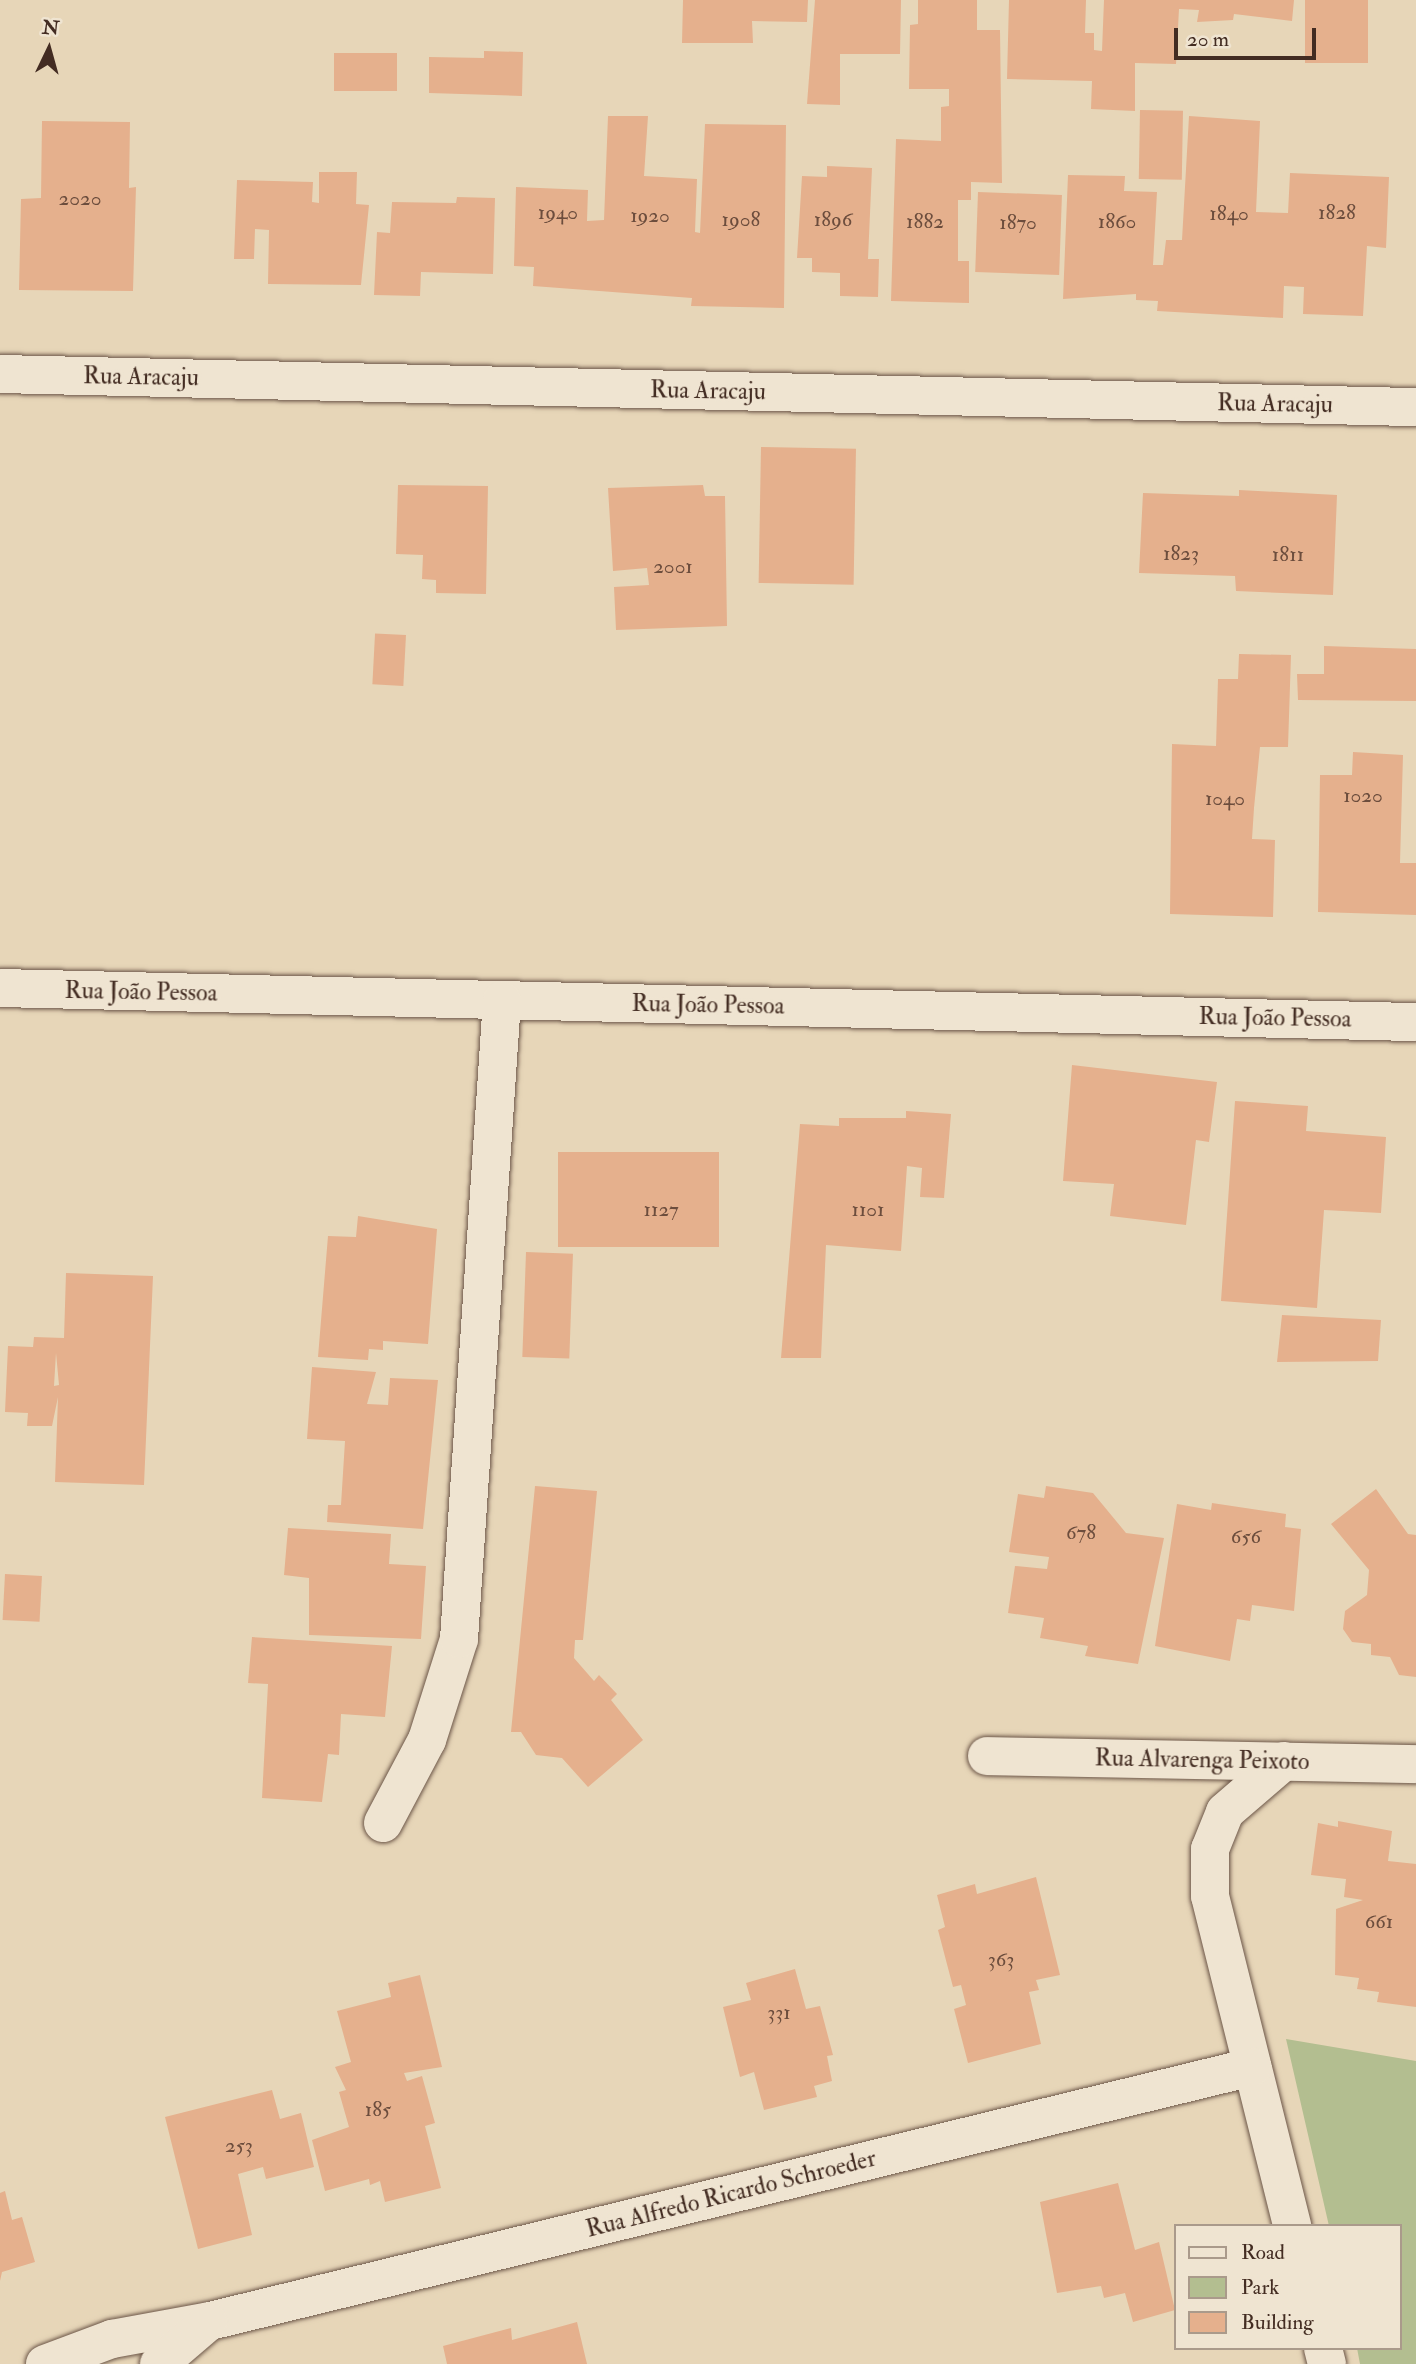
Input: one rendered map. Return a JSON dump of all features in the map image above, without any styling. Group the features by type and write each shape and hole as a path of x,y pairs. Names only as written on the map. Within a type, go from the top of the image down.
{"street":[{"name":"Rua Aracaju","path":"0,374 1416,407"},
{"name":"Rua João Pessoa","path":"0,988 1416,1021"},
{"path":"383,1823 427,1740 459,1639 502,1000"},
{"name":"Rua Alvarenga Peixoto","path":"987,1756 1416,1764"},
{"path":"1284,1761 1225,1812 1210,1849 1210,1896 1291,2224"},
{"name":"Rua Alfredo Ricardo Schroeder","path":"45,2364 112,2339 210,2321 1252,2067"},
{"name":"Rua Alfredo Ricardo Schroeder","path":"159,2364 210,2321"}],"green space":[{"path":"1286,2039 1416,2061 1416,2364 1360,2364 1357,2350 1402,2350 1402,2224 1329,2224"}],"building":[{"path":"683,0 808,0 807,22 752,21 753,43 682,43"},
{"path":"815,0 901,0 900,54 840,54 840,105 807,104"},
{"path":"918,0 977,0 977,30 1000,30 1002,183 971,182 971,200 958,200 958,261 969,261 969,303 891,301 896,139 941,141 941,107 949,106 949,89 909,89 910,25 918,24"},
{"path":"1009,0 1086,0 1085,33 1094,33 1094,50 1102,51 1104,0 1294,0 1292,21 1234,14 1233,20 1197,22 1199,10 1179,9 1176,64 1135,63 1135,111 1091,109 1092,81 1007,79"},
{"path":"1305,0 1368,0 1368,63 1305,63"},
{"path":"484,51 523,52 522,96 429,93 429,57 484,58"},
{"path":"334,53 397,53 397,91 334,91"},
{"path":"1140,110 1183,111 1182,180 1139,179"},
{"path":"608,116 648,116 644,176 697,179 695,232 700,233 705,124 786,125 784,308 691,306 692,298 533,286 534,267 514,266 516,187 588,190 587,221 604,220"},
{"path":"1189,116 1260,121 1256,212 1288,213 1290,173 1389,177 1386,248 1367,246 1363,316 1303,314 1304,287 1284,286 1283,318 1157,311 1158,301 1136,300 1136,294 1063,299 1068,175 1125,176 1124,191 1157,192 1153,265 1163,265 1166,240 1182,240"},
{"path":"42,121 130,122 129,188 136,187 133,291 19,290 21,199 41,198"},
{"path":"827,166 872,168 868,259 879,259 878,297 840,296 840,273 812,272 812,258 797,258 802,176 827,177"},
{"path":"319,172 357,172 356,204 369,205 361,285 268,284 269,230 255,229 254,259 234,259 237,180 313,182 312,202 319,203"},
{"path":"978,192 1062,195 1059,275 975,272"},
{"path":"457,197 495,198 493,274 421,272 420,296 374,295 377,232 390,233 392,202 456,203"},
{"path":"761,447 856,449 854,585 759,583"},
{"path":"398,485 488,486 486,594 436,593 436,580 422,579 423,555 396,554"},
{"path":"703,485 705,496 725,496 727,626 616,630 614,587 649,585 647,568 613,571 608,488"},
{"path":"1239,490 1337,495 1333,595 1236,591 1235,576 1139,573 1143,493 1239,496"},
{"path":"375,633 406,635 403,686 372,684"},
{"path":"1324,646 1416,649 1416,701 1298,700 1297,674 1324,674"},
{"path":"1239,654 1291,655 1288,747 1260,747 1254,808 1252,839 1275,840 1273,917 1170,914 1172,744 1216,746 1218,679 1238,679"},
{"path":"1353,752 1403,755 1400,863 1416,863 1416,915 1318,912 1320,775 1352,775"},
{"path":"1072,1065 1217,1082 1209,1142 1196,1140 1186,1225 1110,1216 1114,1184 1063,1181"},
{"path":"1235,1101 1308,1106 1306,1131 1386,1137 1381,1213 1324,1210 1317,1308 1221,1301"},
{"path":"906,1111 951,1114 944,1198 920,1197 922,1168 907,1166 901,1251 826,1245 821,1358 781,1358 800,1124 839,1126 839,1118 906,1118"},
{"path":"558,1152 719,1152 719,1247 558,1247"},
{"path":"358,1216 437,1229 428,1344 383,1341 383,1350 369,1349 368,1360 318,1357 328,1236 356,1237"},
{"path":"526,1252 573,1254 569,1359 522,1357"},
{"path":"66,1273 153,1276 144,1485 55,1482 58,1397 52,1426 27,1426 28,1413 5,1412 8,1346 33,1347 34,1337 64,1338","holes":["56,1353 59,1385 54,1386"]},
{"path":"1282,1315 1381,1320 1378,1361 1277,1362"},
{"path":"312,1367 376,1372 367,1404 388,1405 390,1378 438,1380 423,1529 327,1522 328,1505 341,1505 345,1441 307,1439"},
{"path":"535,1486 597,1491 583,1640 575,1640 574,1658 594,1681 599,1675 617,1694 611,1700 643,1740 588,1787 562,1758 536,1755 521,1732 511,1732"},
{"path":"1046,1486 1093,1493 1126,1533 1164,1538 1138,1664 1085,1656 1088,1646 1040,1638 1044,1618 1008,1613 1015,1566 1047,1569 1049,1557 1009,1552 1018,1494 1044,1498"},
{"path":"1376,1489 1408,1534 1416,1535 1416,1677 1399,1675 1390,1657 1371,1655 1371,1644 1352,1642 1343,1629 1345,1611 1367,1595 1369,1570 1331,1524"},
{"path":"1212,1503 1286,1514 1285,1527 1301,1529 1294,1611 1252,1605 1250,1621 1237,1619 1230,1661 1155,1646 1177,1504 1211,1510"},
{"path":"288,1528 391,1534 389,1564 426,1566 421,1639 309,1635 309,1578 284,1575"},
{"path":"5,1574 42,1576 40,1622 3,1620"},
{"path":"252,1637 392,1646 385,1717 341,1714 339,1755 328,1754 322,1802 262,1798 268,1684 248,1683"},
{"path":"1338,1821 1392,1831 1388,1861 1416,1864 1416,2007 1377,2002 1379,1992 1357,1989 1359,1978 1335,1975 1336,1909 1363,1900 1344,1897 1346,1879 1311,1875 1318,1823 1338,1827"},
{"path":"1036,1877 1060,1975 1036,1980 1039,1990 1029,1992 1041,2044 968,2063 954,2009 966,2005 961,1985 953,1987 938,1930 945,1927 937,1895 975,1884 977,1894"},
{"path":"795,1969 806,2009 820,2006 833,2055 827,2056 832,2081 814,2086 817,2097 764,2110 754,2072 740,2077 723,2007 751,2000 746,1983"},
{"path":"420,1975 442,2067 404,2073 407,2081 422,2076 435,2123 425,2126 441,2188 385,2202 380,2181 370,2185 369,2179 325,2191 312,2140 349,2127 339,2092 346,2090 335,2067 351,2062 337,2011 391,1997 388,1983"},
{"path":"272,2090 280,2119 301,2113 314,2167 266,2179 263,2167 238,2174 252,2235 198,2249 165,2117"},
{"path":"1118,2183 1135,2250 1159,2242 1174,2310 1133,2322 1125,2293 1104,2298 1101,2286 1057,2293 1040,2202"},
{"path":"5,2191 12,2220 22,2217 35,2262 2,2272 0,2281 0,2193"},
{"path":"577,2322 587,2364 447,2364 443,2346 511,2328 512,2340"}]}
